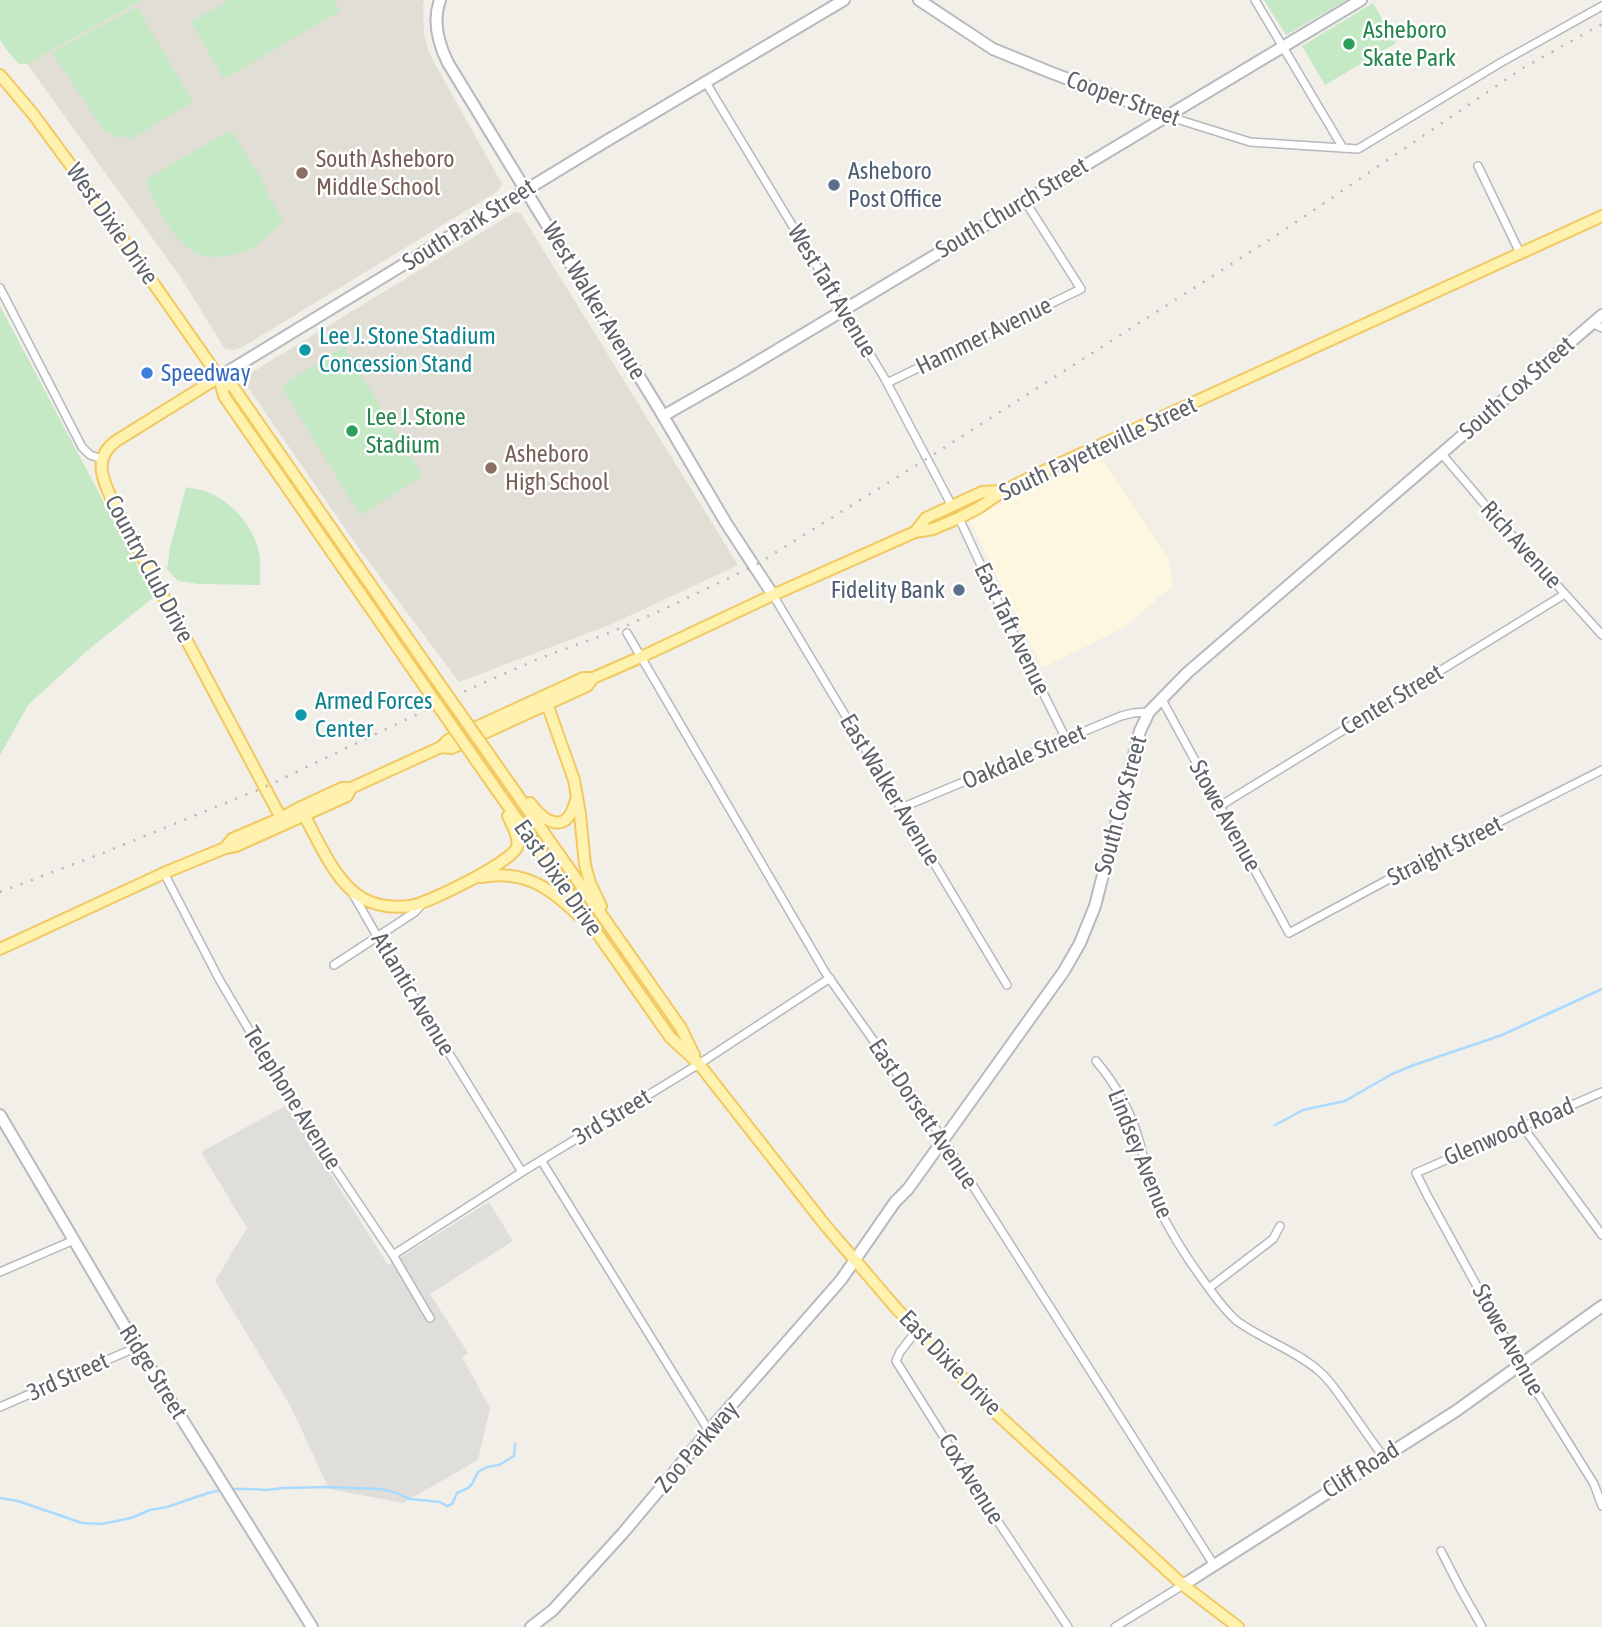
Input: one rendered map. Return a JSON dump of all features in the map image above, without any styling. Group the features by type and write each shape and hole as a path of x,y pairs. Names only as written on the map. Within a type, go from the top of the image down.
{"main road":[{"name":"West Dixie Drive","path":"0,75 72,167 219,377 234,388 436,679"},
{"name":"South Fayetteville Street","path":"225,848 232,839 342,788 351,788 441,747 448,740 583,678 593,678 773,595 921,531 959,518 1003,491 1602,216"},
{"name":"West Dixie Drive","path":"219,377 224,396 425,687"},
{"name":"South Park Street","path":"102,459 106,450 116,441 219,377"},
{"name":"Country Club Drive","path":"102,459 103,479 112,500 281,818"},
{"path":"959,518 965,508 984,499 991,491"},
{"path":"921,531 926,518 982,492 1003,491"},
{"name":"South Fayetteville Street","path":"441,747 452,748 587,686 593,678"},
{"name":"East Dixie Drive","path":"436,679 681,1028 699,1063"},
{"name":"East Dixie Drive","path":"425,687 670,1037 699,1063 825,1225 917,1330 997,1414 1183,1585 1238,1627"},
{"path":"547,704 569,764 577,795 585,865 606,923"},
{"name":"South Fayetteville Street","path":"0,949 163,873 236,846 347,796 351,788"},
{"path":"351,891 384,906 423,904 510,856 517,848 517,835 496,790"},
{"path":"513,791 530,803 544,819 553,823 561,823 568,818 577,795"},
{"name":"Atlantic Avenue","path":"304,815 329,861 351,891"},
{"path":"474,878 500,874 528,878 550,891 599,937"}],"street":[{"name":"West Walker Avenue","path":"440,0 436,10 436,25 439,43 448,63 726,523 773,595"},
{"name":"South Park Street","path":"219,377 705,81 844,0"},
{"name":"Cooper Street","path":"919,0 993,49 1124,101 1250,142 1343,148"},
{"path":"1255,0 1343,148 1358,149 1602,6"},
{"name":"South Church Street","path":"663,416 1361,0"},
{"name":"West Taft Avenue","path":"705,81 887,383 952,506"},
{"path":"1478,166 1520,253"},
{"name":"Hammer Avenue","path":"887,383 1081,289 1025,201"},
{"path":"0,288 82,447 90,455 102,459"},
{"name":"South Cox Street","path":"855,1259 1064,971 1080,943 1095,906 1136,742 1149,712 1187,673 1441,453 1597,326 1602,315"},
{"name":"Rich Avenue","path":"1441,453 1602,635"},
{"name":"East Taft Avenue","path":"959,518 1066,739"},
{"name":"Center Street","path":"1220,806 1565,594"},
{"name":"East Walker Avenue","path":"773,595 1007,985"},
{"name":"East Dorsett Avenue","path":"627,633 830,978 943,1139 1214,1565"},
{"name":"Stowe Avenue","path":"1161,698 1289,933"},
{"name":"Oakdale Street","path":"901,808 1121,716 1149,712"},
{"name":"Straight Street","path":"1289,933 1430,857 1602,770"},
{"name":"Telephone Avenue","path":"163,873 252,1035 393,1255 430,1318"},
{"name":"Atlantic Avenue","path":"351,891 522,1172"},
{"path":"334,965 423,904"},
{"name":"3rd Street","path":"393,1255 830,978"},
{"name":"Lindsey Avenue","path":"1096,1061 1130,1117 1156,1202 1209,1288 1236,1320 1305,1360 1326,1377 1383,1456"},
{"name":"Glenwood Road","path":"1416,1172 1602,1092"},
{"name":"Ridge Street","path":"0,1115 3,1130 74,1240 137,1347 312,1627"},
{"path":"1523,1126 1602,1235"},
{"path":"541,1160 709,1431"},
{"name":"Stowe Avenue","path":"1416,1172 1520,1365 1594,1484 1602,1506"},
{"path":"1209,1288 1273,1239 1280,1226"},
{"path":"0,1272 74,1240"},
{"name":"Zoo Parkway","path":"531,1627 553,1610 623,1533 820,1304 855,1259"},
{"name":"Cliff Road","path":"1115,1627 1456,1411 1602,1306"},
{"name":"Cox Avenue","path":"917,1330 896,1361 1068,1627"},
{"name":"3rd Street","path":"0,1407 137,1347"},
{"path":"1441,1551 1482,1627"}],"shaded area":[{"name":"South Asheboro Middle School","path":"142,0 424,0 424,34 429,53 502,184 498,191 241,348 225,349 179,275 27,64"},
{"name":"Asheboro High School","path":"515,212 521,214 738,565 612,624 459,682 360,550 247,386 249,374"},
{"path":"1101,457 1168,558 1173,585 1125,627 1042,668 968,517"},
{"path":"287,1105 388,1265 489,1202 513,1241 430,1294 468,1353 462,1357 490,1408 478,1460 403,1503 329,1489 291,1407 215,1281 247,1228 201,1152"}],"green space":[{"path":"0,0 142,0 27,64 19,64 0,40"},
{"path":"229,0 334,0 340,11 224,79 191,22"},
{"path":"1264,0 1347,0 1286,35"},
{"name":"Asheboro Skate Park","path":"1373,3 1396,43 1325,85 1302,46"},
{"path":"137,7 193,102 129,140 125,135 121,138 115,137 111,131 106,134 52,52"},
{"path":"227,132 234,134 283,221 264,240 250,249 234,255 205,257 193,251 175,235 160,213 145,180"},
{"path":"0,306 154,597 88,650 28,705 0,755"},
{"name":"Lee J. Stone Stadium","path":"344,347 423,476 360,515 281,386"},
{"path":"186,487 216,496 233,508 247,524 259,552 260,585 178,581 167,569"}],"waterway":[{"path":"1275,1125 1303,1110 1345,1101 1392,1074 1502,1035 1602,989"},
{"path":"229,1489 380,1489 410,1499 440,1502 447,1506 452,1504 457,1493 472,1484 478,1472 499,1465 514,1456 515,1444"},
{"path":"0,1498 18,1501 82,1523 102,1524 131,1518 222,1490"}],"railway":[{"path":"0,892 265,787 474,687 543,657 609,633 754,566 1283,231 1523,68 1602,24"}],"place":[{"name":"Asheboro Skate Park","path":"1349,44"},
{"name":"South Asheboro Middle School","path":"302,173"},
{"name":"Asheboro Post Office","path":"834,185"},
{"name":"Lee J. Stone Stadium Concession Stand","path":"305,350"},
{"name":"Speedway","path":"147,373"},
{"name":"Lee J. Stone Stadium","path":"352,431"},
{"name":"Asheboro High School","path":"491,468"},
{"name":"Fidelity Bank","path":"959,590"},
{"name":"Armed Forces Center","path":"301,715"}]}
